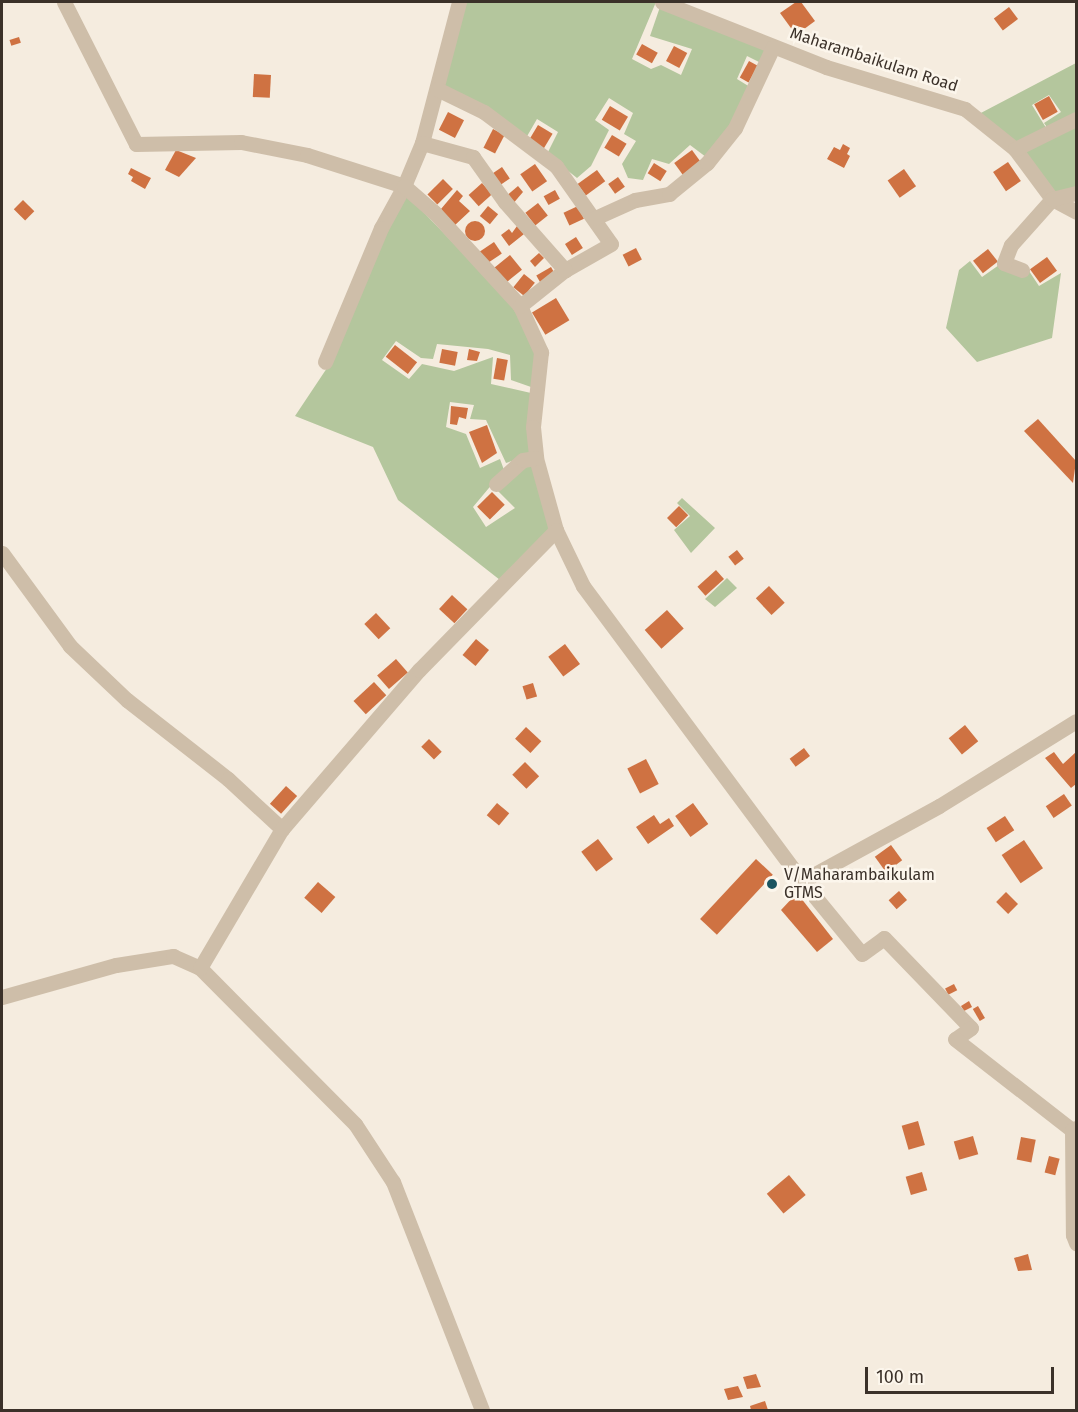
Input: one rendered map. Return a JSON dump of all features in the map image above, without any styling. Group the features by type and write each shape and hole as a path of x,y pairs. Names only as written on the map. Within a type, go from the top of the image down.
{"street":[{"path":"64,2 136,144 241,142 308,155 404,186 434,212 520,306 541,352 533,427 536,458 556,530 583,586 802,881 862,954 884,938 971,1028 955,1038 1074,1129 1073,1235 1077,1243"},
{"path":"325,362 381,228 404,186 423,143 459,2"},
{"name":"Maharambaikulam Road","path":"662,2 826,67 965,109 1016,149 1052,199 1077,212"},
{"path":"595,218 635,201 669,194 706,163 735,128 773,46"},
{"path":"437,89 484,112 556,166 595,218 611,244 565,270 520,306"},
{"path":"1016,149 1077,119"},
{"path":"423,143 473,157 505,202 565,270"},
{"path":"1022,270 1004,263 1011,246 1052,199 1077,192"},
{"path":"496,484 523,460 536,458"},
{"path":"200,968 282,829 419,670 556,530"},
{"path":"2,554 70,646 127,700 228,780 282,829"},
{"path":"802,881 939,806 1077,721"},
{"path":"2,997 116,965 173,956 200,968 355,1124 393,1182 482,1410"}],"green space":[{"path":"464,2 656,2 632,59 651,69 661,65 681,75 692,49 650,36 661,4 770,48 763,64 747,56 737,79 750,87 732,126 706,157 690,145 669,164 652,159 643,180 628,178 622,164 636,141 624,134 633,113 609,98 595,120 609,130 591,166 577,178 547,154 558,132 537,119 526,138 441,88"},
{"path":"1076,63 1076,116 1049,130 1044,123 1061,112 1049,95 1032,105 1048,131 1015,147 977,115"},
{"path":"1076,122 1076,191 1052,197 1018,150"},
{"path":"406,194 516,308 536,351 531,387 511,380 510,355 488,349 437,344 433,359 421,358 396,341 382,360 409,379 422,364 454,371 493,357 491,384 531,393 534,454 506,463 486,420 470,419 474,405 450,402 446,427 466,434 480,468 500,459 504,470 473,507 486,527 515,508 496,489 513,471 535,462 552,527 500,580 398,500 373,447 295,416 329,365 387,227"},
{"path":"970,261 982,277 999,265 1029,271 1039,286 1061,273 1052,338 977,362 946,328 959,270"},
{"path":"682,498 715,528 691,553 674,530 690,516 677,503"},
{"path":"727,578 737,588 715,607 705,599"}],"building":[{"path":"796,2 801,2 815,21 796,35 780,13"},
{"path":"1009,7 1018,19 1003,30 994,18"},
{"path":"19,37 21,43 11,46 9,40"},
{"path":"642,44 658,53 652,63 636,54"},
{"path":"674,46 687,53 679,68 666,61"},
{"path":"749,61 758,66 749,82 740,78"},
{"path":"254,74 271,75 270,98 253,97"},
{"path":"1049,96 1058,112 1043,120 1034,104"},
{"path":"610,106 628,117 620,131 602,120"},
{"path":"448,112 464,120 455,138 439,130"},
{"path":"538,125 553,134 543,149 529,140"},
{"path":"493,129 505,135 495,154 483,148"},
{"path":"612,135 627,144 619,157 604,148"},
{"path":"843,144 850,148 847,154 850,156 844,168 827,159 834,147 840,150"},
{"path":"176,150 196,158 179,177 165,170"},
{"path":"692,150 702,164 684,177 674,163"},
{"path":"1008,162 1021,181 1006,191 993,172"},
{"path":"654,163 667,171 660,181 648,173"},
{"path":"535,164 547,181 532,192 520,174"},
{"path":"502,167 510,179 497,187 490,175"},
{"path":"131,168 151,178 145,189 131,181 133,177 128,174"},
{"path":"904,169 916,186 900,198 888,180"},
{"path":"597,170 605,181 586,195 578,184"},
{"path":"618,177 625,187 615,194 608,184"},
{"path":"443,179 453,189 437,204 427,195"},
{"path":"482,183 492,194 479,206 469,195"},
{"path":"518,186 523,192 511,206 504,198"},
{"path":"457,190 463,196 459,201 470,211 454,226 441,209"},
{"path":"555,190 560,199 548,205 544,196"},
{"path":"23,200 34,211 25,221 14,209"},
{"path":"538,203 548,216 535,225 525,213"},
{"path":"488,206 498,214 490,224 480,216"},
{"path":"578,206 584,219 569,225 563,213"},
{"path":"475,221 482,224 485,231 482,238 475,241 468,238 465,231 468,224"},
{"path":"517,226 524,234 509,246 501,235 509,229 512,233"},
{"path":"576,237 583,248 572,255 565,244"},
{"path":"494,242 502,254 488,263 480,252"},
{"path":"636,248 642,260 629,266 623,255"},
{"path":"988,249 998,262 983,273 973,261"},
{"path":"539,253 544,258 535,267 530,261"},
{"path":"510,255 522,270 504,284 492,269"},
{"path":"1047,257 1057,271 1040,283 1030,269"},
{"path":"551,267 555,274 540,282 536,276"},
{"path":"524,274 535,283 524,296 513,287"},
{"path":"556,298 569,320 545,335 532,312"},
{"path":"395,345 417,362 408,374 386,357"},
{"path":"442,349 458,352 455,366 439,363"},
{"path":"469,349 480,352 477,361 467,360"},
{"path":"497,358 508,360 504,381 493,379"},
{"path":"451,406 468,408 466,419 459,417 457,425 450,424"},
{"path":"1038,419 1076,461 1073,483 1024,431"},
{"path":"487,425 497,453 482,463 469,432"},
{"path":"492,492 505,505 490,520 477,507"},
{"path":"679,506 688,515 676,527 667,518"},
{"path":"737,550 744,559 735,565 728,557"},
{"path":"716,570 724,579 705,596 697,587"},
{"path":"769,586 785,603 772,615 756,598"},
{"path":"452,595 467,609 454,623 439,609"},
{"path":"667,610 684,629 661,649 645,630"},
{"path":"376,613 390,628 379,639 364,624"},
{"path":"476,639 489,650 476,666 463,655"},
{"path":"565,644 580,664 563,677 548,657"},
{"path":"396,659 408,673 389,689 377,675"},
{"path":"374,682 386,695 366,714 354,701"},
{"path":"533,683 537,696 527,700 522,686"},
{"path":"965,725 978,741 962,755 949,738"},
{"path":"526,727 541,741 530,753 515,739"},
{"path":"429,739 442,752 434,760 421,747"},
{"path":"804,748 810,756 796,767 790,759"},
{"path":"1054,752 1063,764 1076,752 1076,784 1071,788 1045,758"},
{"path":"646,759 659,784 640,793 627,769"},
{"path":"525,762 539,776 526,789 512,775"},
{"path":"286,786 297,796 281,814 270,804"},
{"path":"1064,794 1072,806 1054,818 1046,806"},
{"path":"497,803 509,813 499,826 487,815"},
{"path":"693,803 708,824 690,837 675,816"},
{"path":"654,815 660,824 669,818 674,826 648,844 636,827"},
{"path":"1005,816 1014,830 996,842 987,828"},
{"path":"598,839 613,859 596,872 581,852"},
{"path":"1024,840 1043,868 1021,883 1002,855"},
{"path":"891,845 902,860 886,872 875,857"},
{"path":"756,859 773,875 717,935 700,919"},
{"path":"318,882 335,897 322,913 304,898"},
{"path":"899,891 907,900 897,909 889,900"},
{"path":"1006,892 1018,904 1008,914 996,902"},
{"path":"797,893 833,939 817,952 781,910"},
{"path":"954,984 957,990 948,995 945,989"},
{"path":"969,1001 972,1007 964,1011 961,1006"},
{"path":"978,1006 985,1018 980,1021 973,1009"},
{"path":"918,1121 925,1145 909,1150 902,1126"},
{"path":"973,1136 978,1154 959,1160 954,1142"},
{"path":"1021,1137 1036,1140 1031,1162 1017,1160"},
{"path":"1049,1156 1060,1159 1055,1175 1045,1172"},
{"path":"922,1172 927,1190 911,1195 906,1177"},
{"path":"789,1175 806,1195 783,1214 767,1194"},
{"path":"1028,1254 1032,1270 1018,1271 1014,1258"},
{"path":"756,1374 761,1387 747,1389 743,1377"},
{"path":"738,1386 743,1397 728,1400 724,1389"},
{"path":"765,1401 768,1410 751,1410 750,1406"}],"place":[{"name":"V/Maharambaikulam GTMS","path":"772,884"}]}
